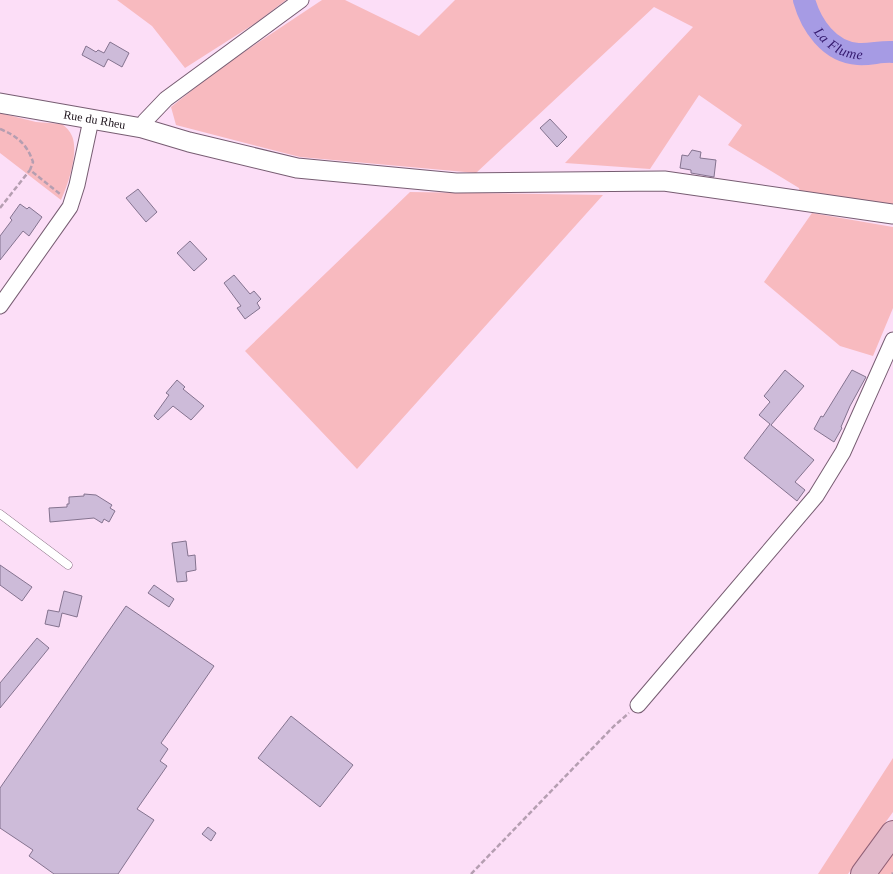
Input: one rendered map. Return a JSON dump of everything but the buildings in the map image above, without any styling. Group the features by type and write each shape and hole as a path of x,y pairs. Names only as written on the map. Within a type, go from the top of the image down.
{"main road":[{"path":"863,874 893,833"}],"street":[{"path":"142,128 145,121 166,99 301,0"},
{"name":"Rue du Rheu","path":"0,103 142,128 189,142 297,168 456,183 664,181 893,214"},
{"path":"0,306 61,222 71,202 77,185 91,120"},
{"path":"638,705 816,496 843,452 893,340"}],"lane":[{"path":"0,514 68,565"}],"path":[{"path":"0,129 18,137 29,151 33,162 30,170 0,208"},
{"path":"30,170 71,202"},
{"path":"471,874 614,726 638,705"}],"shaded area":[{"path":"117,0 286,0 257,22 185,68 152,26"},
{"path":"322,0 345,0 419,36 455,0 893,0 893,205 800,194 799,188 728,145 742,125 699,95 650,169 565,163 693,27 654,7 476,173 300,157 176,125 171,107 220,68"},
{"path":"0,113 36,122 62,124 69,131 74,143 74,151 67,186 61,200 0,153"},
{"path":"410,192 603,195 357,469 245,351"},
{"path":"812,213 893,227 893,308 873,356 840,346 764,282"},
{"path":"893,758 893,812 848,874 818,874"},
{"path":"893,851 893,874 876,874"}],"waterway":[{"name":"La Flume","path":"804,0 811,19 817,28 830,43 838,48 858,54 893,52"}]}
